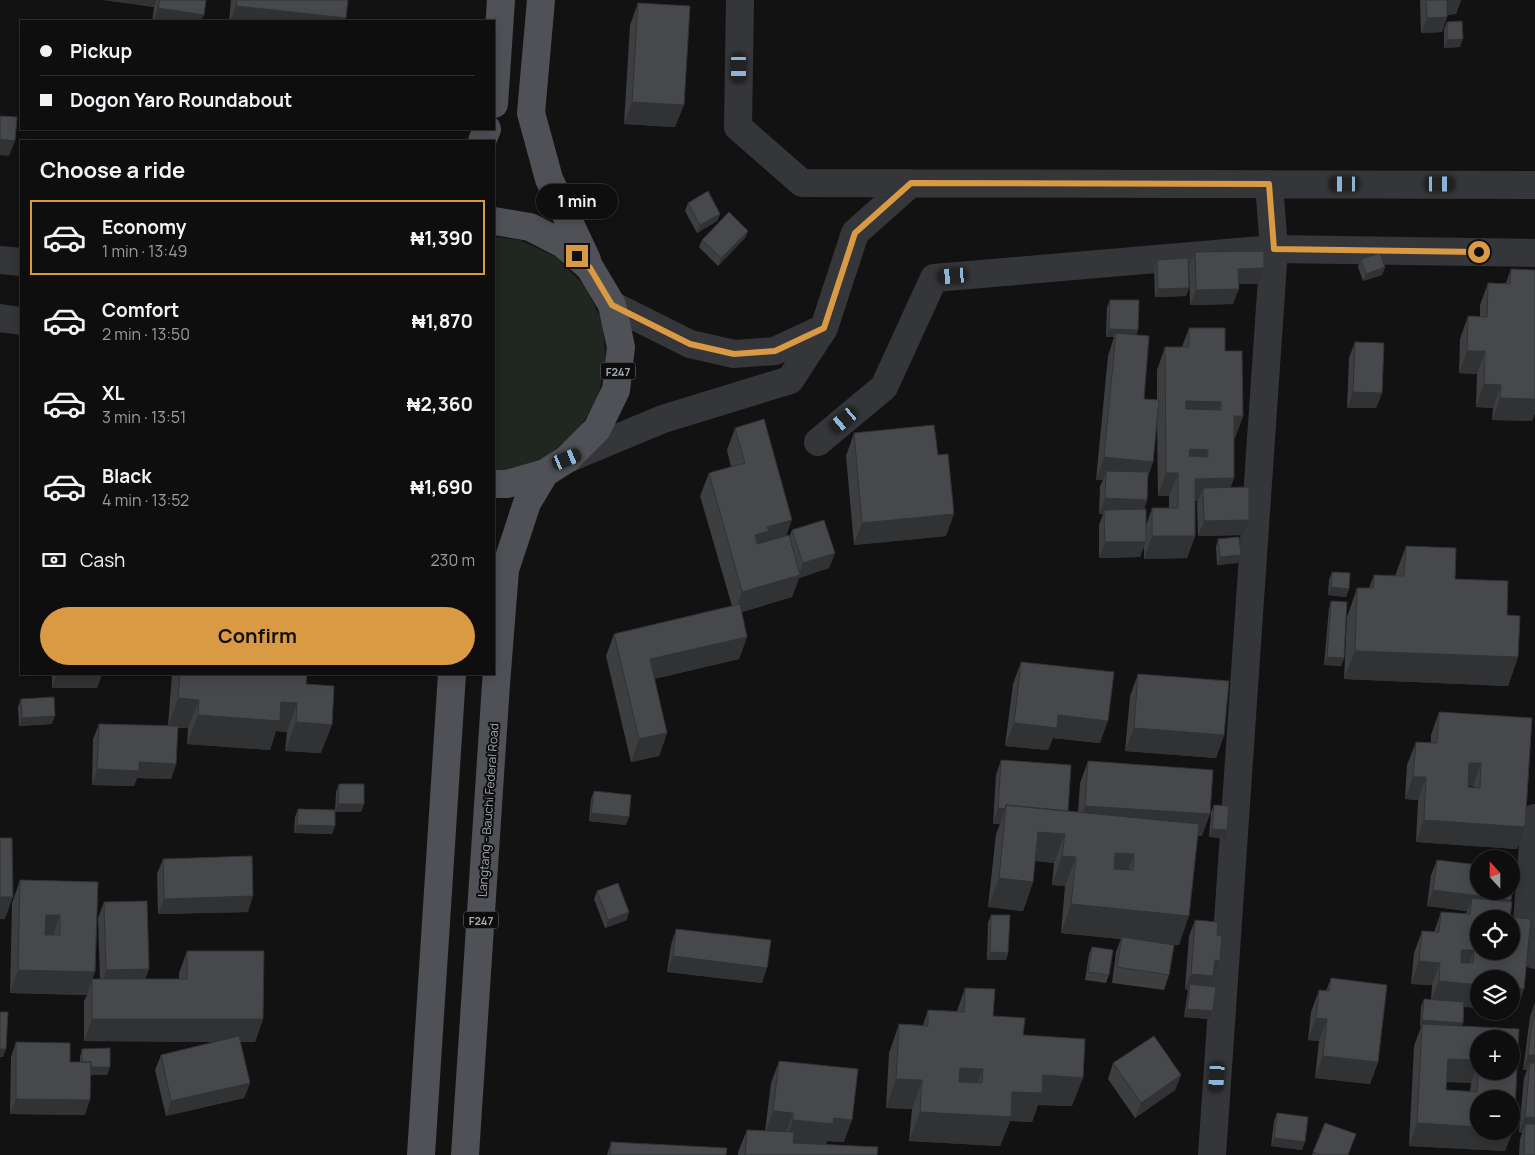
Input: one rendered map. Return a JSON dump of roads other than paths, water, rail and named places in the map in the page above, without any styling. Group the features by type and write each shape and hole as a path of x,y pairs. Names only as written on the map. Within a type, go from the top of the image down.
{"main road":[{"path":"495,89 501,0"},
{"name":"F247","path":"495,484 507,484 556,466 597,429 616,390 621,347 612,305 590,268 549,179 531,113 541,0"},
{"name":"F247","path":"495,221 530,227 563,244 590,268"},
{"name":"Langtang - Bauchi Federal Road","path":"465,1155 505,570 527,503 556,466"},
{"path":"421,1155 452,675"}],"street":[{"path":"740,0 738,127 802,183 1535,185"},
{"path":"556,466 663,419 790,380 824,328 855,233 911,183"},
{"path":"1212,1155 1274,249 1269,184"},
{"path":"818,442 884,387 934,278 1274,249 1535,253"},
{"path":"0,260 20,262"},
{"path":"612,305 690,344 734,354 775,351 824,328"},
{"path":"0,318 20,321"},
{"path":"1535,818 1525,948 1535,955"}]}
